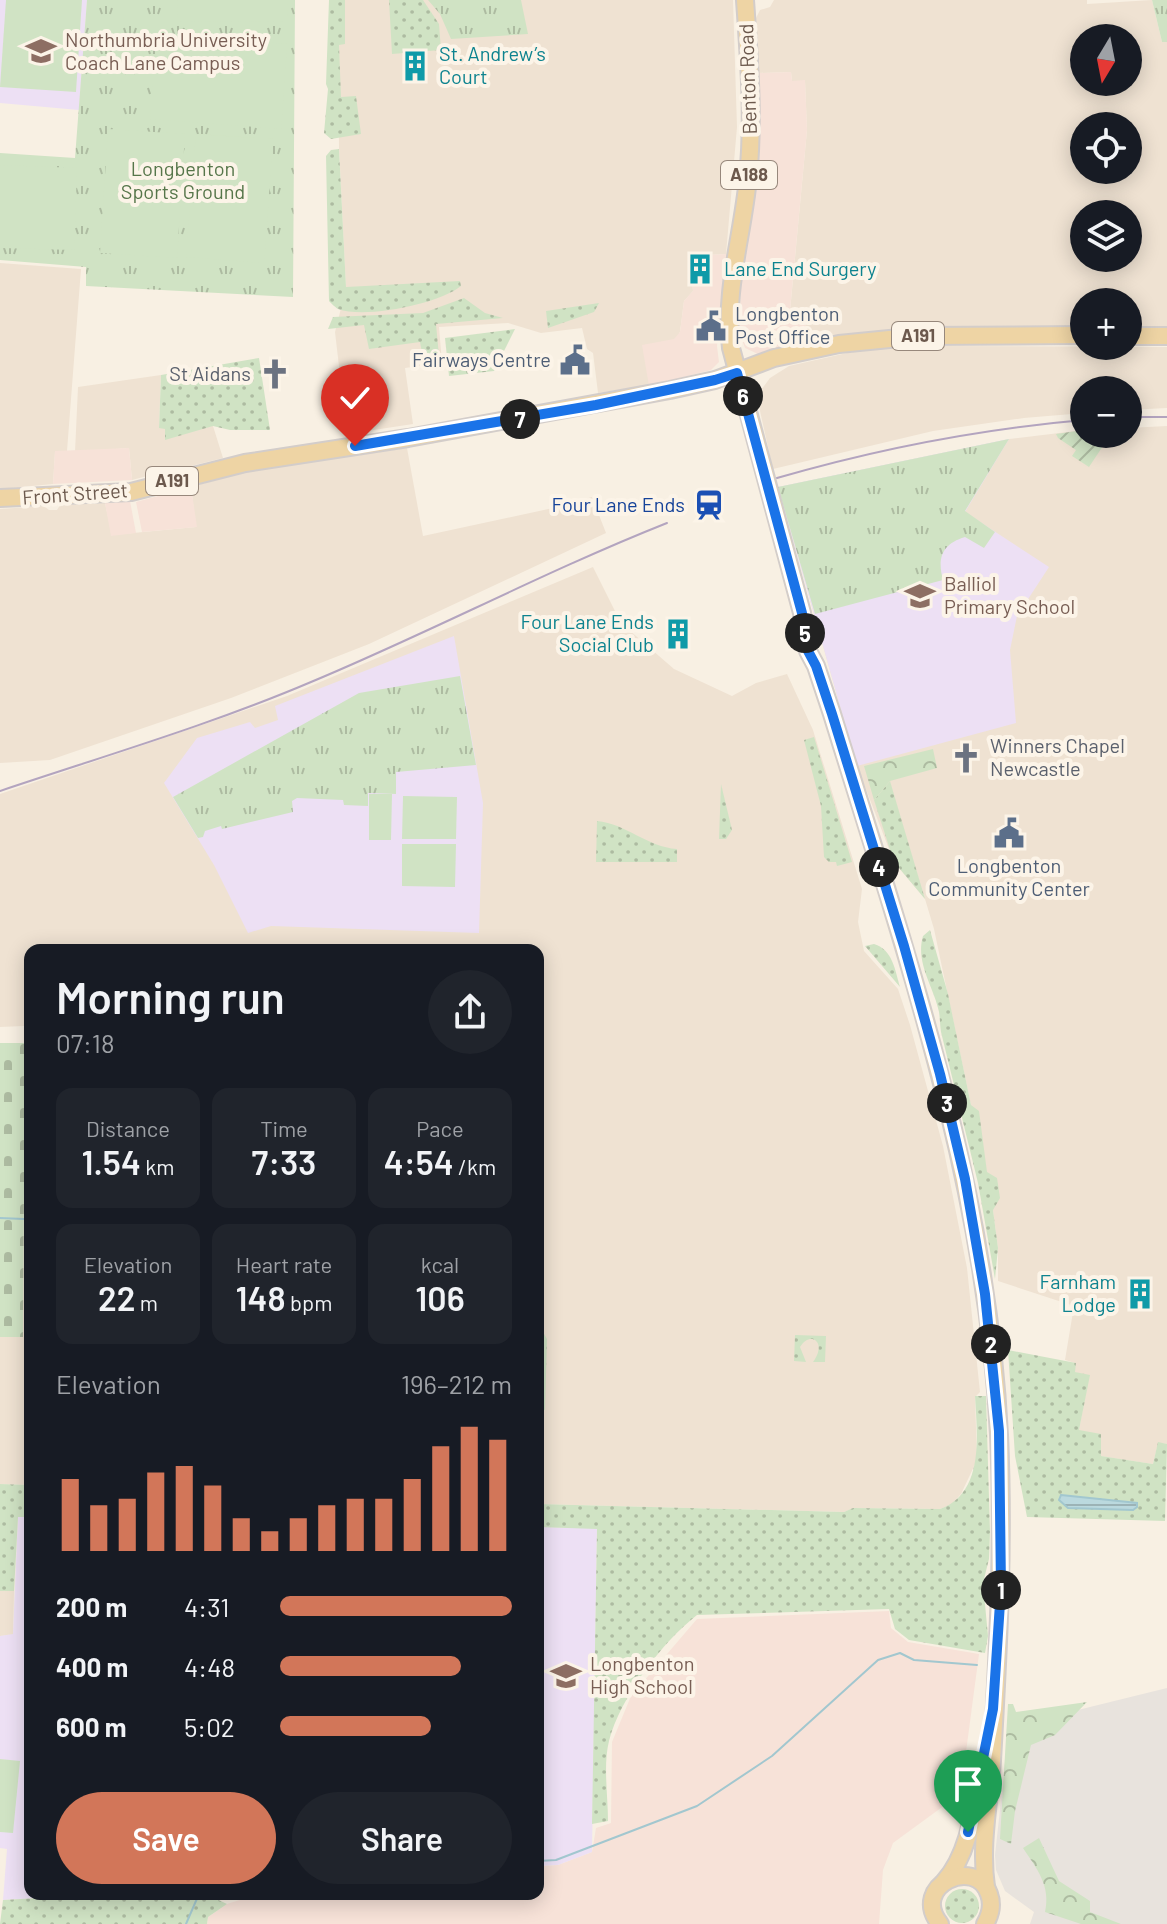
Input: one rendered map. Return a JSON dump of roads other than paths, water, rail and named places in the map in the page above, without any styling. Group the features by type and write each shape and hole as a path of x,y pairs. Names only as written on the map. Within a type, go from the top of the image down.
{"main road":[{"name":"Benton Road","path":"745,0 749,66 749,175 731,292 731,348 791,569 808,651 828,702 924,1015 954,1129 976,1237 989,1321 1000,1452 1001,1588 993,1709"},
{"name":"Front Street","path":"0,498 131,492 245,463 531,417 715,380 738,379 754,366 803,351 892,338 976,334 1070,335"},
{"path":"1142,336 1167,336"},
{"path":"937,1923 932,1907 933,1898 956,1866 965,1844 993,1709"},
{"path":"985,1924 991,1908 983,1846 991,1772 993,1709"},
{"path":"944,1882 957,1876 968,1876 986,1887"}],"water":[{"path":"1061,1495 1137,1503 1137,1507 1133,1510 1068,1508 1059,1500"}],"waterway":[{"path":"0,1218 24,1219"},
{"path":"544,1861 556,1860 697,1806 772,1756 878,1660 900,1653 914,1660 977,1665"},
{"path":"186,1924 196,1900"}],"tram line":[{"path":"1142,417 1167,417"},
{"path":"777,478 929,442 1070,422"},
{"path":"0,791 273,698 667,523"}],"place":[{"name":"Northumbria University Coach Lane Campus","path":"41,51"},
{"name":"St. Andrew’s Court","path":"415,66"},
{"name":"Lane End Surgery","path":"700,269"},
{"name":"Longbenton Post Office","path":"711,326"},
{"name":"Fairways Centre","path":"575,360"},
{"name":"St Aidans","path":"275,374"},
{"name":"Four Lane Ends","path":"709,505"},
{"name":"Balliol Primary School","path":"920,596"},
{"name":"Four Lane Ends Social Club","path":"678,634"},
{"name":"Winners Chapel Newcastle","path":"966,758"},
{"name":"Longbenton Community Center","path":"1009,833"},
{"name":"Farnham Lodge","path":"1140,1294"},
{"name":"Longbenton High School","path":"566,1676"}],"park label":[{"name":"Longbenton Sports Ground","path":"183,180"}]}
